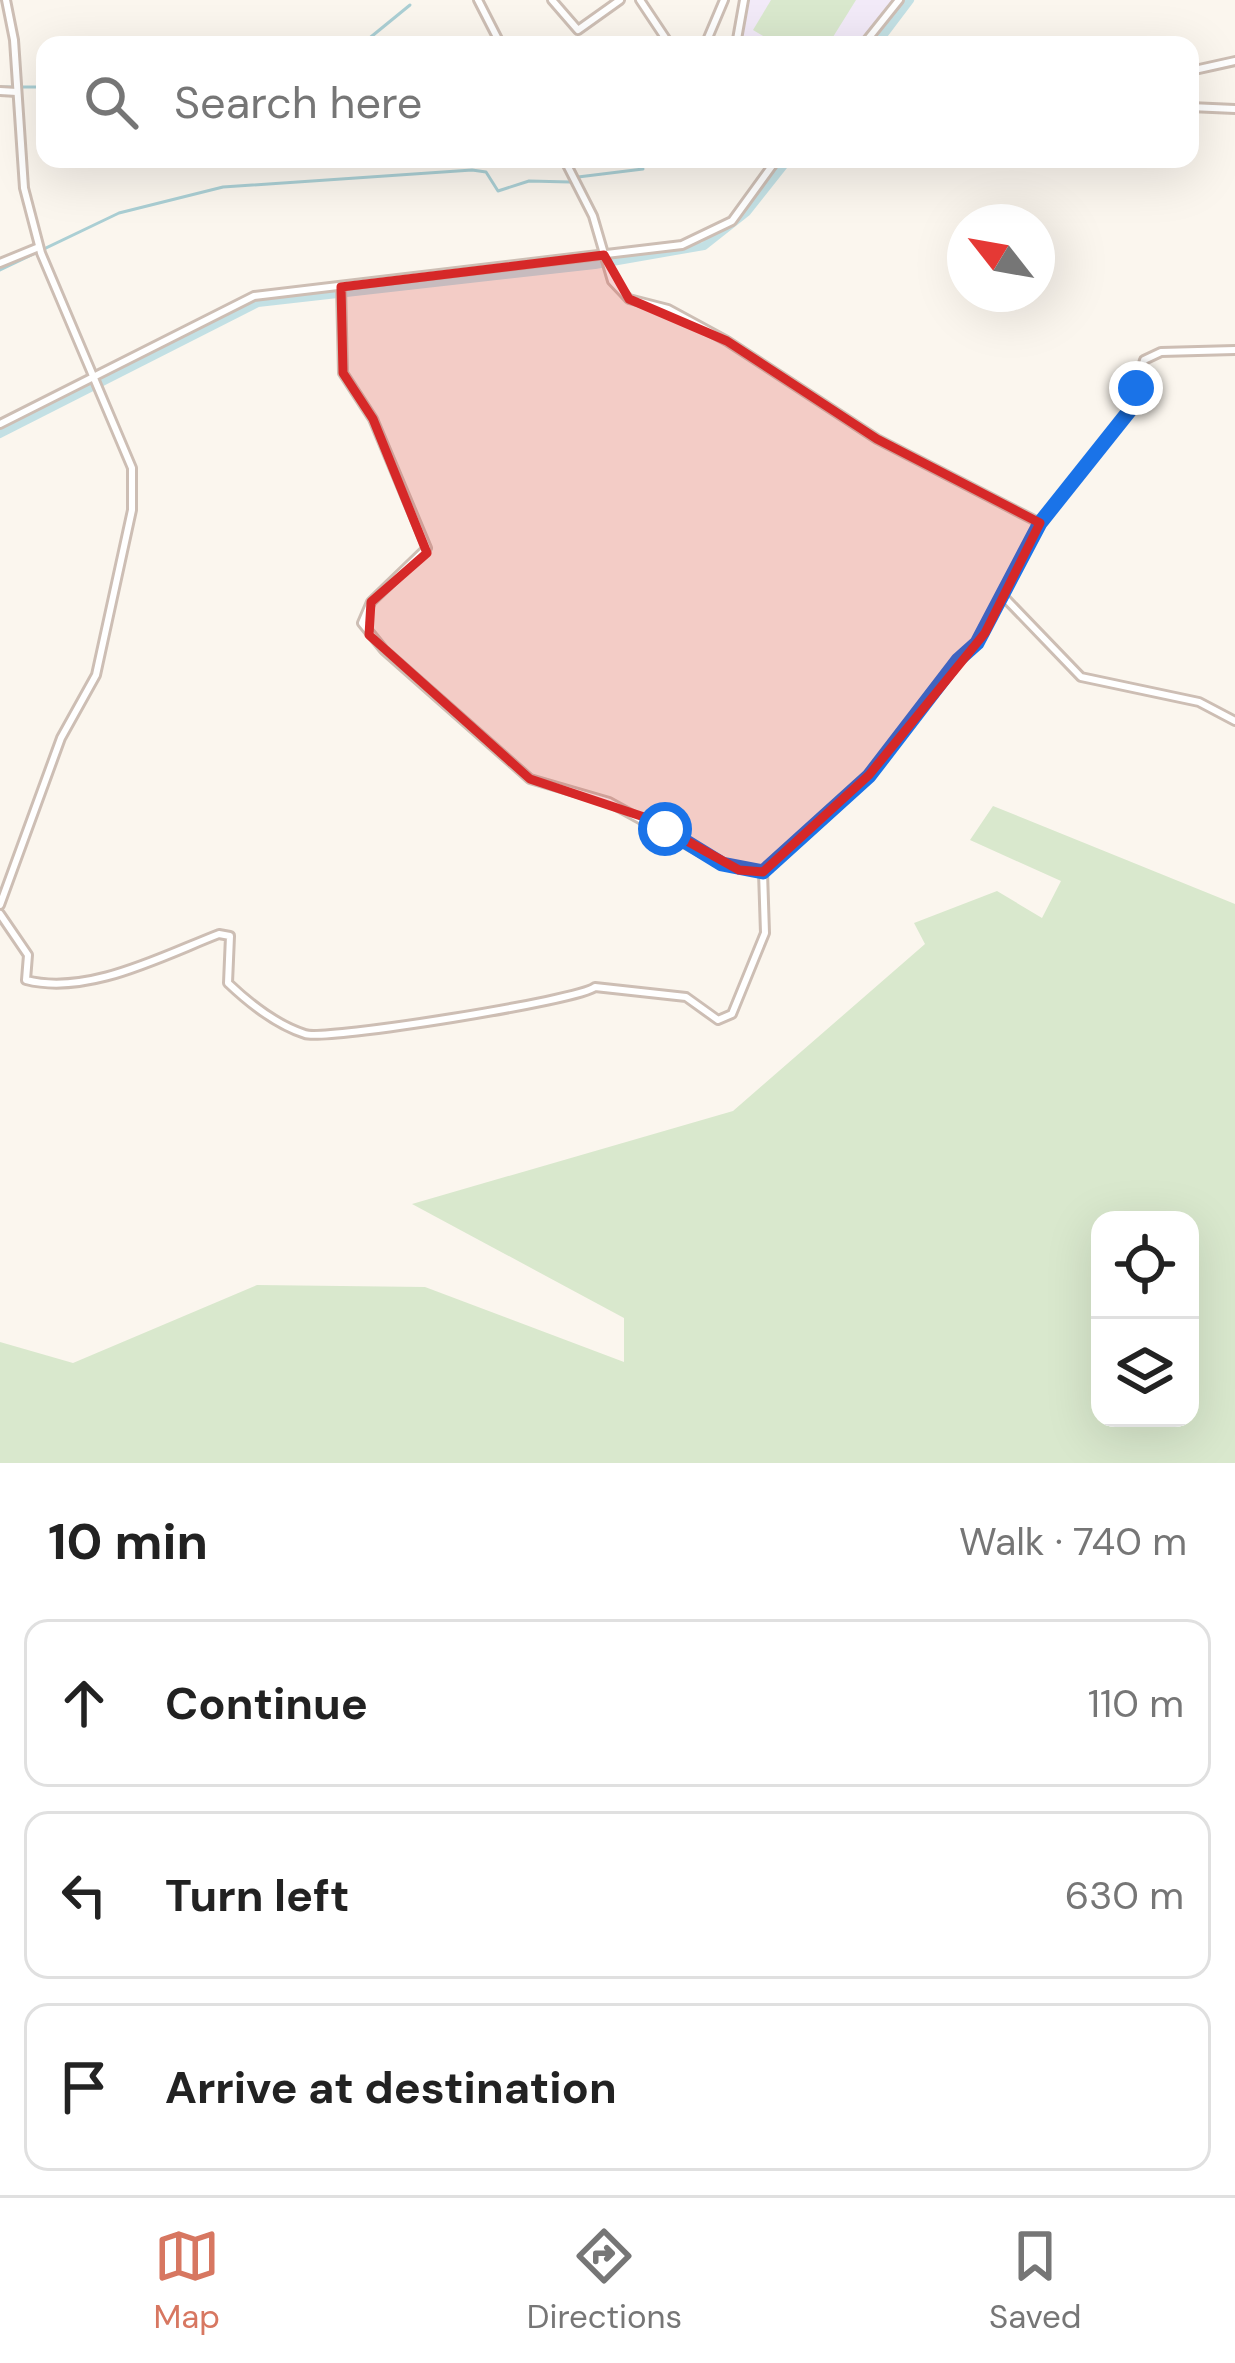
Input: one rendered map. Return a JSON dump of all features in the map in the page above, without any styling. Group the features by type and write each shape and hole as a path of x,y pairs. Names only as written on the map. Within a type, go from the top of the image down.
{"street":[{"path":"0,904 61,738 96,675 132,510 132,468 40,250 24,188 5,0"},
{"path":"478,0 496,36"},
{"path":"552,0 578,30 620,0"},
{"path":"640,0 664,36"},
{"path":"709,36 724,0"},
{"path":"738,36 744,0"},
{"path":"870,36 899,0"},
{"path":"1199,68 1235,61"},
{"path":"0,91 17,92"},
{"path":"1199,107 1235,109"},
{"path":"569,168 593,216 609,272 629,299 668,309 727,341 877,439 1040,523"},
{"path":"0,424 254,296 682,245 708,236 745,208 771,168"},
{"path":"0,262 40,250"},
{"path":"341,288 343,374 374,419 427,548 371,602 362,623 369,635 530,779 609,802 722,864 763,872"},
{"path":"0,914 28,955 26,980 35,982 104,976 219,934 230,937 228,983 250,1003 307,1036 529,1006 586,996 595,987 686,997 718,1020 732,1014 765,932 763,872 869,776 958,660 977,643 1040,523 1130,410 1150,353 1235,350"},
{"path":"1004,597 1081,677 1179,696 1235,721"}],"highlighted area":[{"path":"604,255 629,299 727,341 877,439 1040,523 985,633 869,775 763,872 739,870 644,817 530,779 369,635 371,602 427,553 373,419 343,373 341,287"}],"shaded area":[{"path":"747,0 894,0 868,36 740,36"}],"green space":[{"path":"771,0 856,0 834,36 763,36 753,30"},
{"path":"993,806 1235,904 1235,1463 0,1463 0,1342 73,1363 257,1285 425,1287 624,1362 624,1318 412,1204 733,1111 925,944 914,923 997,891 1042,918 1061,881 970,840"}],"waterway":[{"path":"883,36 910,0"},
{"path":"372,36 410,5"},
{"path":"0,87 14,87"},
{"path":"21,87 36,87"},
{"path":"0,434 258,303 595,265 704,246 747,212 782,168"},
{"path":"578,177 643,169"},
{"path":"0,270 119,213 223,187 472,170 486,172 498,191 529,181 570,182"}],"route":[{"path":"665,829 722,864 763,872 869,776 958,660 985,633 1040,523 1130,410 1136,388"}]}
